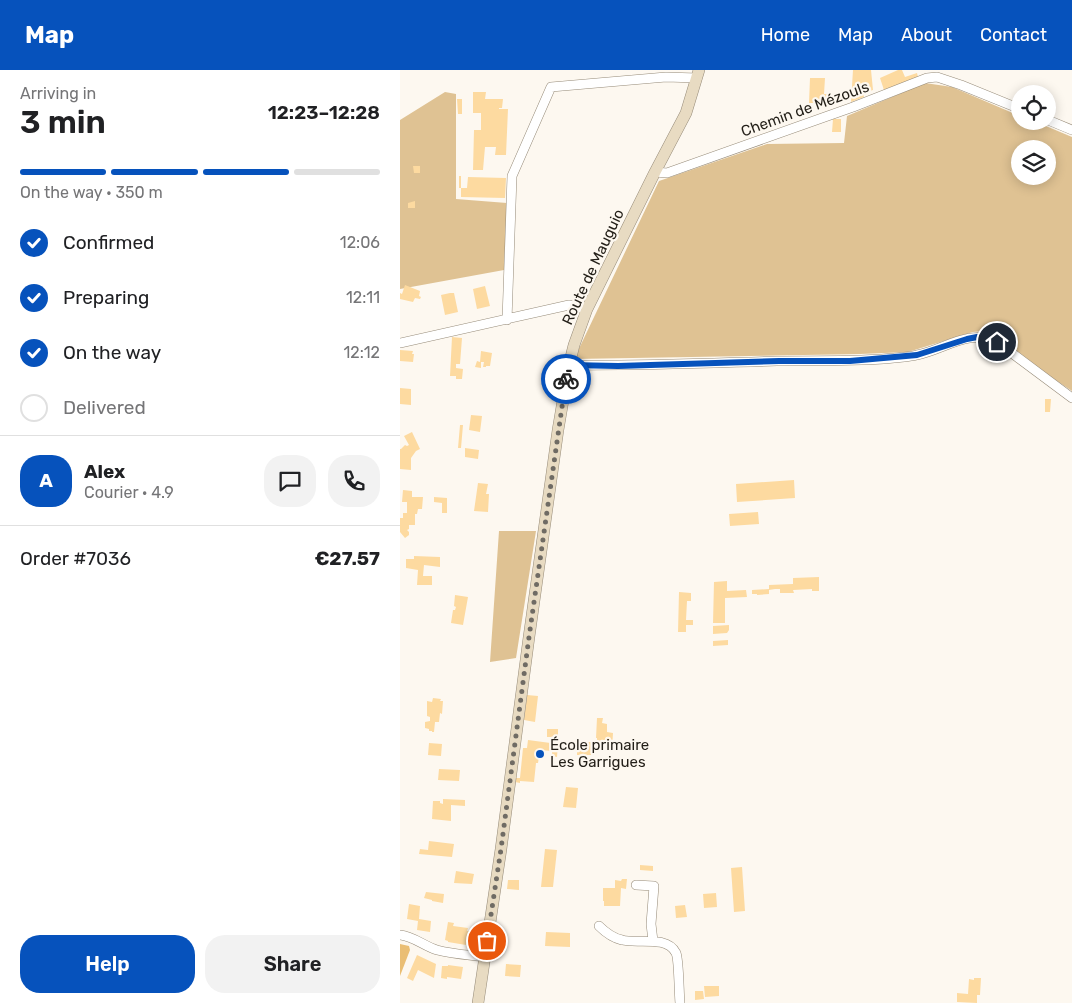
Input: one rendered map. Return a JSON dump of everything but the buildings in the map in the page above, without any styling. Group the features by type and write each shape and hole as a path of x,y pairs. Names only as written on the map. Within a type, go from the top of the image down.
{"street":[{"name":"Route de Mauguio","path":"478,1003 558,430 569,365 587,309 686,113 698,74"},
{"path":"507,320 512,176 552,87 698,74"},
{"name":"Chemin de Mézouls","path":"655,172 667,173 853,107 927,78 937,77 961,84 1011,105"},
{"path":"1056,123 1072,130"},
{"path":"400,343 507,320 569,304 587,309"},
{"path":"569,365 618,366 779,361 850,361 917,355 977,337 997,342 1072,398"},
{"path":"636,885 654,886 651,924 653,941"},
{"path":"599,926 604,932 622,940 653,941 669,945 676,954 680,1003"},
{"path":"400,935 406,935 438,950 485,957"}],"shaded area":[{"path":"925,83 952,87 1011,112 1011,130 1055,130 1072,137 1072,391 982,331 908,352 574,359 659,181 767,144 844,143 847,116"},
{"path":"445,92 456,94 456,199 507,203 504,270 400,289 400,120"},
{"path":"499,531 536,531 516,658 490,662"},
{"path":"400,944 409,946 410,950 400,976"}],"way so far":[{"path":"487,941 566,379"}],"place":[{"name":"École primaire Les Garrigues","path":"540,754"}],"route":[{"path":"566,379 569,365 618,366 779,361 850,361 917,355 977,337 997,342"}]}
